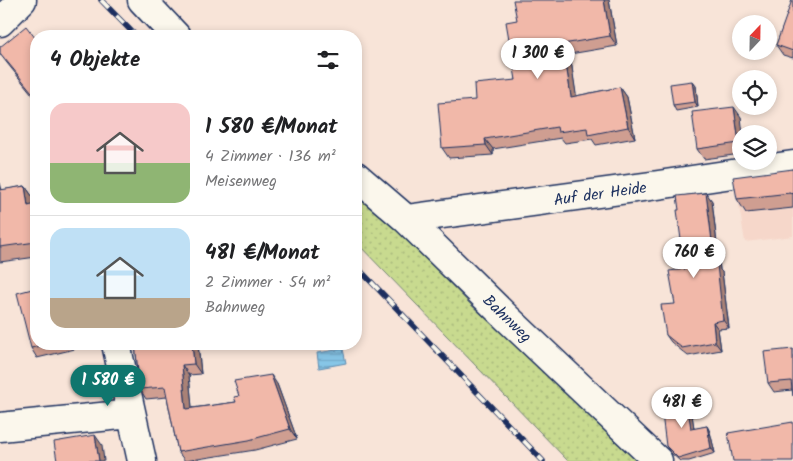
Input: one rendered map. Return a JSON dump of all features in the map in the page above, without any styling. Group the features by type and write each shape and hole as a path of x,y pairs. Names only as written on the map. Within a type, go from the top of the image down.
{"street":[{"path":"0,22 22,0"},
{"path":"142,0 170,30"},
{"name":"Auf der Heide","path":"406,219 640,188 793,165"},
{"name":"Bahnweg","path":"362,181 406,219 658,461"},
{"path":"117,350 142,461"},
{"path":"0,427 131,414"}],"shaded area":[{"path":"793,177 793,236 745,242 736,187"}],"green space":[{"path":"362,199 382,214 470,304 643,461 568,461 362,248"}],"water":[{"path":"343,350 346,363 319,368 317,353"}],"building":[{"path":"513,0 604,0 610,36 563,44 571,97 620,87 628,127 588,135 587,128 558,132 557,127 485,139 486,145 442,148 438,103 475,100 474,84 516,80 506,22 517,20"},
{"path":"793,0 793,51 778,46 778,39"},
{"path":"26,26 30,31 30,90 0,53 0,47"},
{"path":"692,81 695,102 673,105 670,84"},
{"path":"732,107 732,115 735,115 736,125 732,125 732,144 697,149 692,112"},
{"path":"793,169 793,193 737,199 733,177"},
{"path":"25,186 28,206 30,206 30,243 0,247 0,190"},
{"path":"706,193 723,320 713,322 715,342 682,348 666,335 661,305 675,304 669,271 685,269 677,210 679,210 677,196"},
{"path":"30,290 30,344 17,293"},
{"path":"793,349 793,396 791,381 768,383 764,352"},
{"path":"136,350 193,350 194,364 182,365 186,409 236,402 234,397 239,396 234,381 271,375 290,429 249,440 178,452 165,387 140,389"},
{"path":"686,396 691,429 707,426 711,448 678,458 666,446 660,398"},
{"path":"793,422 793,461 733,461 728,433"},
{"path":"95,435 99,461 57,461 54,442"}],"railway":[{"path":"101,0 130,30"},
{"path":"362,272 543,461"}]}
